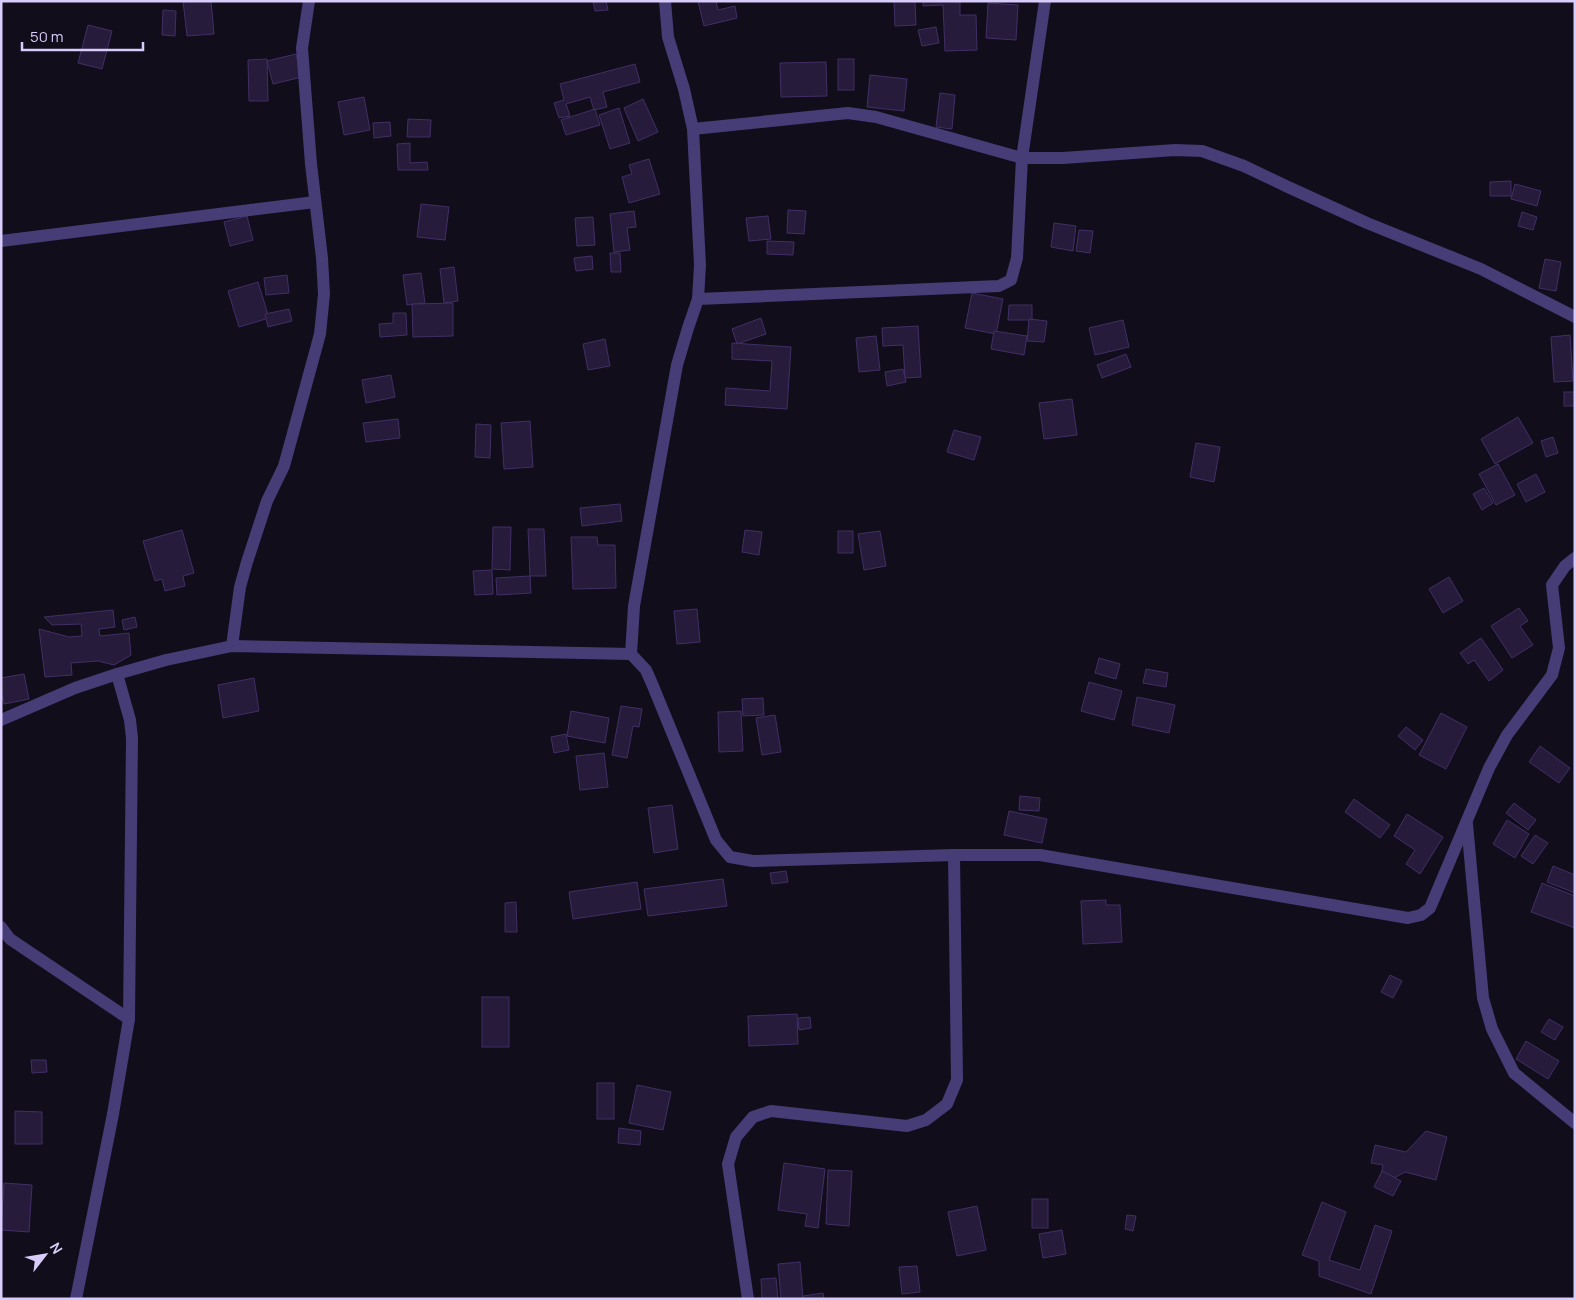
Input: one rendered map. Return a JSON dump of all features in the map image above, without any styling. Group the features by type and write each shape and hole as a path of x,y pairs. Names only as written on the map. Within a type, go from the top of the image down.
{"street":[{"path":"232,646 240,587 247,562 267,501 284,466 320,334 324,294 322,258 311,164 302,48 308,1"},
{"path":"631,654 634,606 677,366 698,299 700,265 693,129 684,89 668,36 665,1"},
{"path":"698,299 999,286 1011,280 1017,258 1022,158 1045,1"},
{"path":"693,129 848,113 876,117 1022,158 1062,158 1175,150 1202,151 1244,166 1367,223 1481,269 1575,317"},
{"path":"1,241 315,202"},
{"path":"1,720 75,688 118,674 166,660 232,646 631,654 646,670 716,840 730,856 753,861 954,855 1040,855 1408,918 1421,915 1430,908 1489,768 1507,735 1552,675 1559,648 1552,585 1565,566 1575,558"},
{"path":"76,1299 113,1114 129,1019 132,738 130,720 118,674"},
{"path":"1467,821 1483,998 1492,1029 1514,1073 1575,1123"},
{"path":"748,1299 728,1164 736,1137 753,1117 771,1111 907,1126 926,1120 947,1104 957,1080 954,855"},
{"path":"1,927 10,939 129,1019"}],"building":[{"path":"183,1 211,1 214,34 187,36"},
{"path":"593,1 606,1 608,10 595,11"},
{"path":"698,1 716,1 718,10 735,6 737,18 704,26"},
{"path":"894,1 915,1 916,25 895,26"},
{"path":"923,1 960,1 960,15 976,15 977,50 945,51 943,5 923,6"},
{"path":"988,3 1018,5 1016,40 986,38"},
{"path":"163,10 176,11 175,36 162,35"},
{"path":"88,25 112,31 102,69 78,63"},
{"path":"936,27 939,43 922,46 918,30"},
{"path":"296,54 302,77 273,84 267,61"},
{"path":"267,59 268,101 249,101 248,60"},
{"path":"838,59 854,59 854,90 838,90"},
{"path":"826,62 827,96 781,97 780,63"},
{"path":"635,64 640,82 603,92 607,107 594,110 590,97 566,104 570,116 559,118 554,103 564,100 560,84"},
{"path":"870,75 907,79 904,111 867,107"},
{"path":"940,93 955,95 952,129 936,127"},
{"path":"364,97 370,130 344,135 338,102"},
{"path":"643,99 658,132 638,141 624,108"},
{"path":"619,108 630,143 610,149 599,115"},
{"path":"595,109 600,125 566,135 561,120"},
{"path":"408,119 431,120 430,137 407,137"},
{"path":"390,122 391,136 374,138 373,123"},
{"path":"410,143 410,163 427,162 428,170 398,170 397,144"},
{"path":"649,159 660,194 629,203 622,177 632,174 629,165"},
{"path":"1511,181 1511,196 1490,196 1490,182"},
{"path":"1515,184 1541,191 1537,206 1511,199"},
{"path":"421,204 449,207 445,240 417,237"},
{"path":"788,210 806,211 804,234 787,233"},
{"path":"634,211 636,227 627,228 630,250 614,252 610,214"},
{"path":"1522,212 1537,217 1533,230 1518,226"},
{"path":"247,216 253,240 230,246 224,222"},
{"path":"768,216 771,239 749,241 746,218"},
{"path":"593,217 595,245 577,246 575,218"},
{"path":"1054,223 1076,226 1073,251 1051,247"},
{"path":"1079,230 1093,231 1090,253 1076,251"},
{"path":"767,241 794,242 793,255 767,254"},
{"path":"610,253 620,253 621,272 611,272"},
{"path":"592,256 593,269 576,271 574,258"},
{"path":"1545,259 1561,262 1556,291 1539,288"},
{"path":"454,267 458,301 444,303 440,269"},
{"path":"421,273 425,303 407,305 403,275"},
{"path":"287,275 289,293 266,295 264,278"},
{"path":"258,282 269,318 239,327 228,291"},
{"path":"972,293 1003,299 996,334 965,328"},
{"path":"453,303 453,336 413,337 412,304"},
{"path":"1009,305 1032,305 1032,320 1008,320"},
{"path":"289,309 292,321 268,327 265,314"},
{"path":"393,313 406,313 407,335 380,337 379,324 393,323"},
{"path":"761,318 766,334 737,344 732,329"},
{"path":"1029,319 1047,321 1044,342 1027,341"},
{"path":"1123,320 1129,347 1095,355 1089,328"},
{"path":"918,326 921,377 905,378 903,345 883,346 882,328"},
{"path":"994,331 1027,336 1024,355 991,349"},
{"path":"1570,335 1573,381 1554,382 1551,337"},
{"path":"876,336 880,370 859,372 856,338"},
{"path":"605,339 610,366 588,370 583,344"},
{"path":"732,343 791,347 787,409 725,405 726,388 770,391 772,361 732,359"},
{"path":"1126,354 1131,367 1102,378 1097,365"},
{"path":"903,369 906,382 887,386 885,372"},
{"path":"391,375 395,397 366,403 362,380"},
{"path":"1564,392 1575,392 1575,406 1564,406"},
{"path":"1072,399 1077,435 1044,439 1039,403"},
{"path":"1518,417 1533,443 1495,464 1481,439"},
{"path":"398,419 400,438 366,442 363,423"},
{"path":"530,421 533,467 504,469 501,423"},
{"path":"476,424 491,425 490,458 475,457"},
{"path":"954,430 981,437 974,460 947,452"},
{"path":"1553,437 1558,453 1546,457 1541,441"},
{"path":"1196,443 1220,447 1214,482 1190,477"},
{"path":"1498,464 1515,495 1496,505 1479,474"},
{"path":"1536,474 1545,492 1526,502 1517,484"},
{"path":"1484,488 1493,503 1482,510 1473,494"},
{"path":"620,504 622,521 582,526 580,508"},
{"path":"493,527 511,527 510,570 492,569"},
{"path":"528,529 544,529 546,576 530,576"},
{"path":"182,530 194,573 183,576 185,586 165,591 162,579 155,581 143,541"},
{"path":"745,530 762,532 759,555 742,552"},
{"path":"838,531 853,531 853,553 838,553"},
{"path":"880,531 886,566 864,570 858,534"},
{"path":"571,537 597,537 598,545 615,545 616,588 573,589"},
{"path":"492,570 493,594 475,595 473,571"},
{"path":"530,576 531,593 497,595 496,578"},
{"path":"1449,577 1463,601 1443,613 1429,589"},
{"path":"1519,608 1528,621 1520,626 1533,645 1512,658 1491,626"},
{"path":"697,609 700,642 677,644 674,611"},
{"path":"113,610 115,627 99,629 100,636 129,633 131,655 114,665 98,661 71,663 72,675 45,677 39,629 69,637 82,636 81,624 52,625 44,617"},
{"path":"135,617 137,627 124,630 122,620"},
{"path":"1481,638 1503,670 1489,681 1474,660 1468,664 1460,653"},
{"path":"1099,658 1120,664 1116,679 1095,673"},
{"path":"1146,669 1168,673 1166,687 1143,683"},
{"path":"24,674 29,699 4,704 1,678"},
{"path":"254,678 259,711 223,718 218,685"},
{"path":"1089,682 1122,691 1114,720 1081,711"},
{"path":"1137,697 1175,705 1169,733 1132,725"},
{"path":"763,698 764,715 743,716 742,699"},
{"path":"621,706 642,709 639,727 633,726 627,758 612,755"},
{"path":"571,711 609,718 605,743 567,736"},
{"path":"741,711 743,751 719,752 718,712"},
{"path":"1441,713 1467,727 1446,769 1419,755"},
{"path":"775,715 781,752 762,755 756,718"},
{"path":"1406,727 1423,740 1415,750 1398,736"},
{"path":"566,734 569,750 554,753 551,737"},
{"path":"1540,746 1570,768 1559,783 1529,762"},
{"path":"604,753 608,787 580,790 576,756"},
{"path":"1020,796 1040,798 1039,811 1019,810"},
{"path":"1354,799 1390,825 1380,838 1345,812"},
{"path":"1514,803 1536,820 1528,830 1506,813"},
{"path":"672,805 678,849 654,853 648,808"},
{"path":"1009,811 1047,819 1042,843 1004,835"},
{"path":"1407,814 1443,837 1420,874 1406,864 1415,850 1394,836"},
{"path":"1507,820 1529,834 1515,858 1493,844"},
{"path":"1535,835 1548,843 1533,864 1521,856"},
{"path":"1553,866 1575,875 1575,893 1547,882"},
{"path":"786,871 788,882 772,884 770,873"},
{"path":"723,879 727,906 648,916 644,889"},
{"path":"637,882 641,909 573,919 569,892"},
{"path":"1542,883 1575,896 1575,928 1531,912"},
{"path":"1106,900 1106,905 1120,905 1122,942 1083,944 1081,901"},
{"path":"516,902 517,932 505,932 505,903"},
{"path":"1390,975 1402,981 1393,998 1381,992"},
{"path":"482,997 509,997 509,1047 482,1047"},
{"path":"797,1014 798,1044 749,1046 748,1016"},
{"path":"810,1017 811,1028 799,1030 798,1018"},
{"path":"1549,1019 1563,1027 1555,1040 1541,1032"},
{"path":"1526,1041 1559,1061 1548,1079 1516,1059"},
{"path":"31,1060 46,1060 47,1072 32,1073"},
{"path":"597,1083 614,1083 614,1119 597,1119"},
{"path":"637,1085 671,1092 663,1130 629,1123"},
{"path":"15,1111 42,1112 42,1144 15,1144"},
{"path":"619,1128 641,1131 640,1145 618,1143"},
{"path":"1426,1131 1447,1137 1436,1180 1405,1172 1394,1178 1381,1175 1383,1165 1371,1163 1375,1145 1406,1152"},
{"path":"784,1163 825,1169 818,1228 805,1226 807,1214 778,1210"},
{"path":"828,1170 852,1171 849,1226 826,1224"},
{"path":"1382,1171 1401,1181 1393,1196 1374,1187"},
{"path":"4,1183 32,1185 29,1232 1,1230"},
{"path":"1032,1199 1048,1199 1048,1228 1032,1228"},
{"path":"1322,1202 1346,1212 1329,1260 1360,1270 1375,1225 1392,1231 1371,1294 1319,1276 1319,1261 1302,1255"},
{"path":"977,1206 986,1250 957,1256 948,1212"},
{"path":"1127,1215 1136,1216 1133,1231 1125,1229"},
{"path":"1062,1230 1066,1254 1043,1258 1039,1234"},
{"path":"800,1262 803,1298 781,1299 778,1264"},
{"path":"917,1266 920,1292 902,1294 899,1267"},
{"path":"776,1278 778,1299 762,1299 761,1279"},
{"path":"823,1293 824,1299 803,1299 803,1296"}]}
